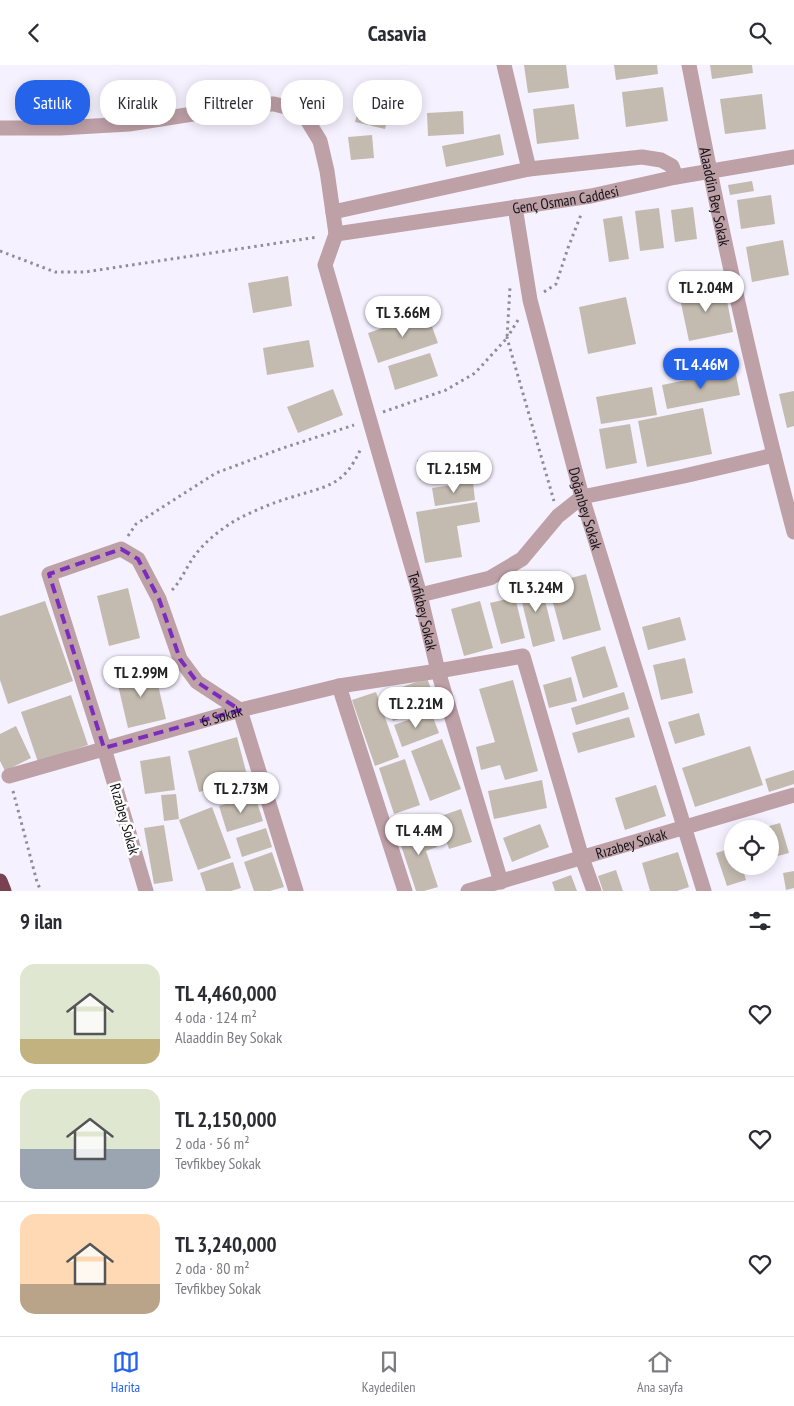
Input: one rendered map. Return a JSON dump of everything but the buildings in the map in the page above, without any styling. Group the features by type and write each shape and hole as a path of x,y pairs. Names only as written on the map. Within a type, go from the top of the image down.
{"highway":[{"path":"0,881 4,891"}],"street":[{"path":"504,65 529,169"},
{"name":"Alaaddin Bey Sokak","path":"689,65 709,171 774,455 794,532"},
{"path":"0,127 60,128 129,124 257,104 274,104 290,108 306,118 320,141 327,171 336,235"},
{"path":"333,212 529,169 642,157 660,160 672,166 676,177"},
{"name":"Genç Osman Caddesi","path":"336,235 590,196 676,177 794,157"},
{"name":"Doğanbey Sokak","path":"515,207 530,300 582,497 704,891"},
{"name":"Tevfikbey Sokak","path":"336,235 325,265 420,595 438,671 523,656 582,857 594,891"},
{"path":"420,595 490,578 522,559 558,516 582,497 774,455"},
{"path":"121,549 138,559 159,599 180,659 196,682 240,710 296,891"},
{"name":"Rızabey Sokak","path":"121,549 49,574 104,748 146,891"},
{"path":"438,671 501,881"},
{"name":"6. Sokak","path":"9,775 240,710 339,686 438,671"},
{"path":"339,686 405,891"},
{"name":"Rızabey Sokak","path":"468,891 794,795"}],"path":[{"path":"530,300 556,284 580,216 590,196"},
{"path":"0,251 55,272 85,272 336,235"},
{"path":"511,282 507,338 558,516"},
{"path":"121,549 136,524 216,473 283,448 346,429 392,408 446,389 476,373 507,338"},
{"path":"159,599 174,588 194,556 211,539 236,521 262,508 327,487 344,476 362,445"},
{"path":"9,775 37,883 41,891"}],"highlighted area":[{"path":"121,549 138,559 159,599 180,659 197,682 240,710 104,748 49,574"}]}
